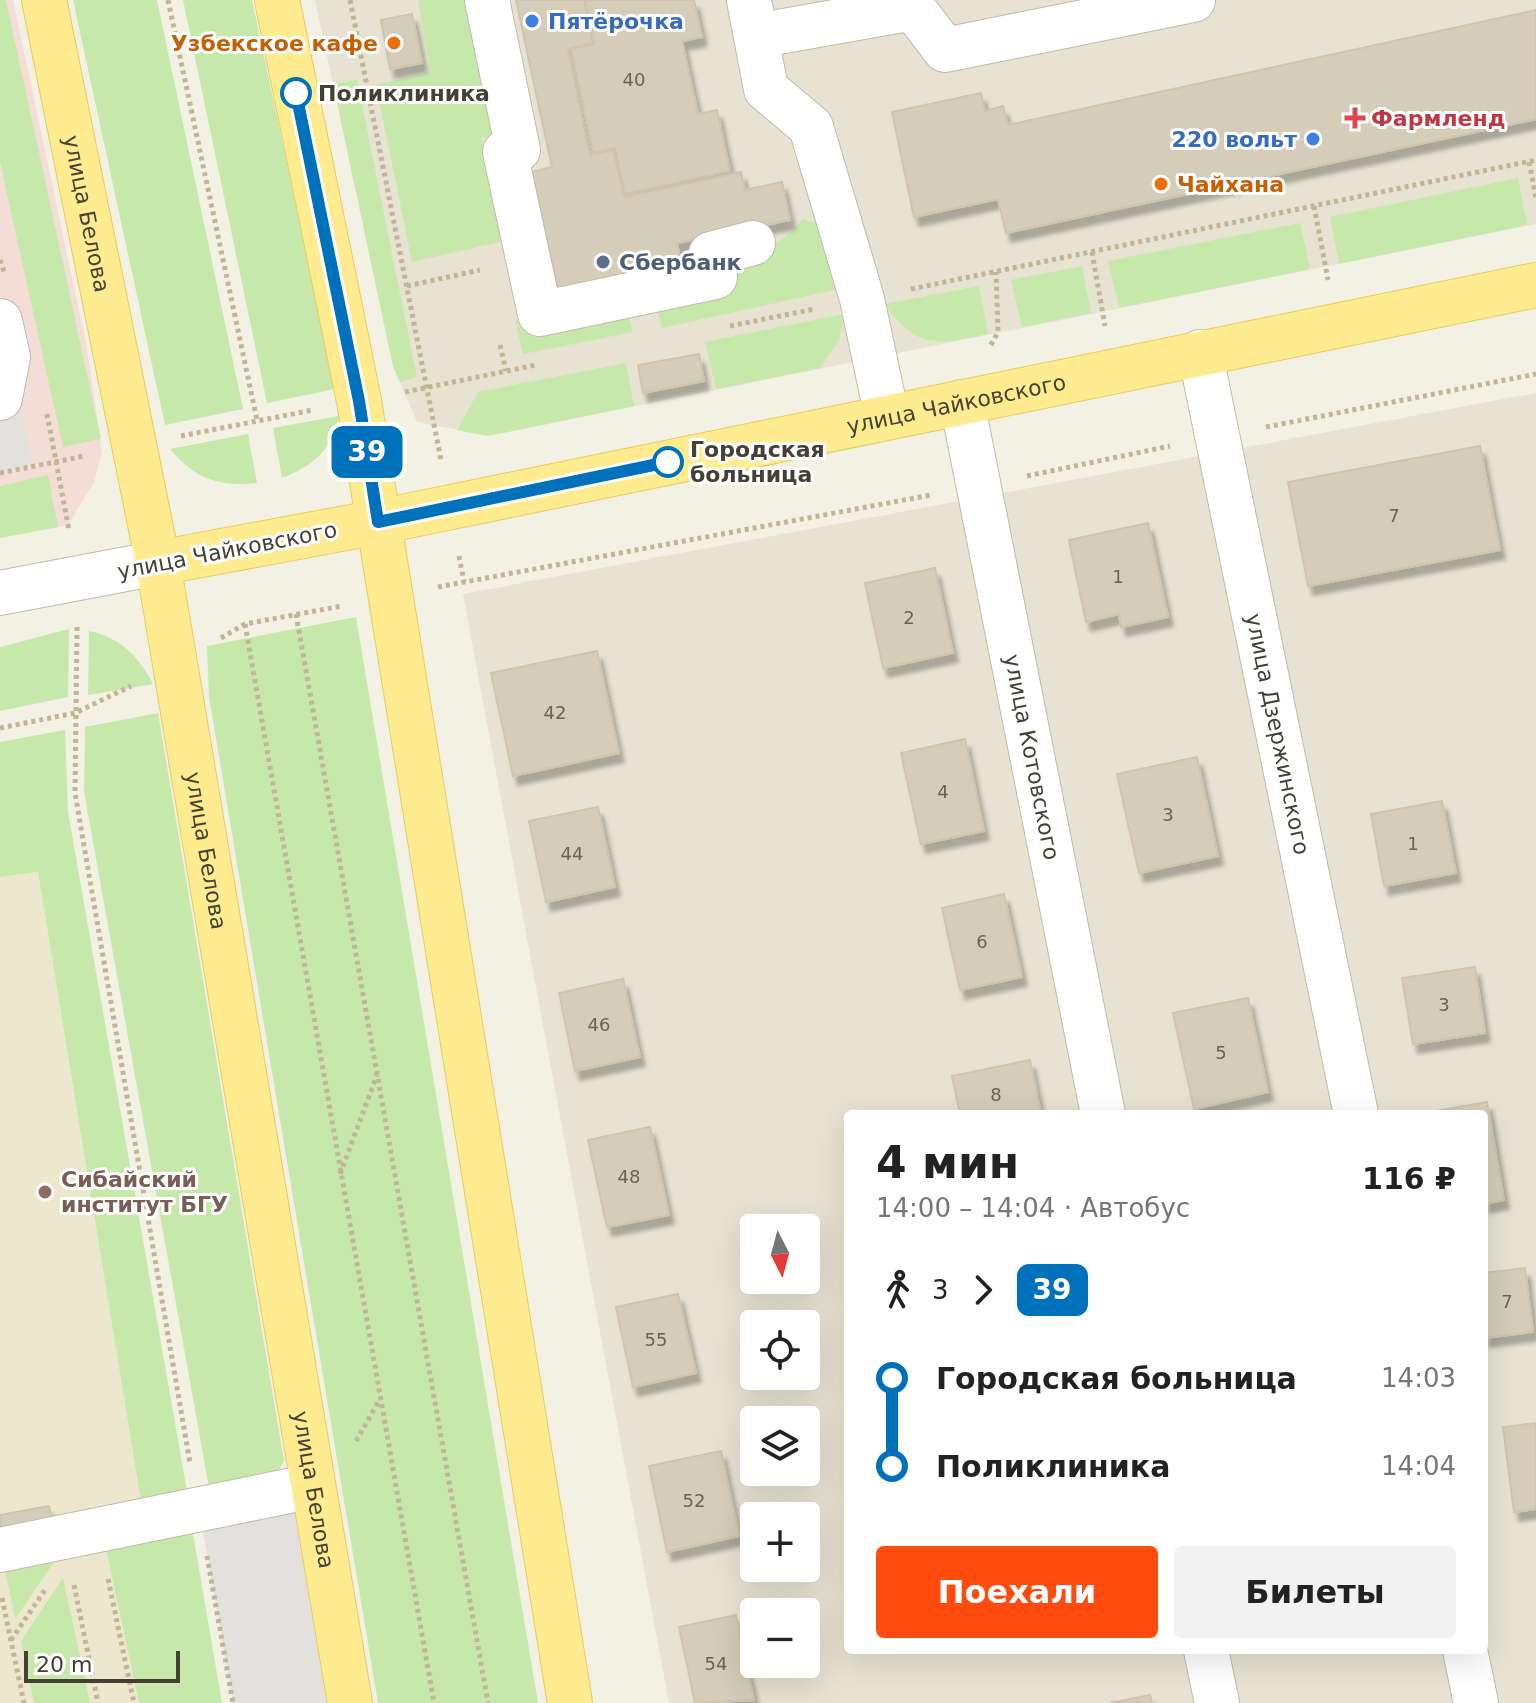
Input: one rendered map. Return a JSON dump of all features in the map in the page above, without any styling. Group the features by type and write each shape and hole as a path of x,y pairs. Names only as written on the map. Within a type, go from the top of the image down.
{"main road":[{"name":"улица Белова","path":"44,0 158,563 350,1703"},
{"path":"277,0 359,401 570,1703"},
{"name":"улица Чайковского","path":"158,563 378,522 1536,285"}],"street":[{"path":"487,0 518,150 505,152 540,314 715,277 711,254 753,243"},
{"path":"887,417 862,299 811,127 766,89 753,18 913,8 945,50 1193,0"},
{"path":"0,398 8,357 4,302"},
{"name":"улица Дзержинского","path":"1200,352 1355,1110"},
{"name":"улица Котовского","path":"962,402 981,485 1102,1110"},
{"name":"улица Чайковского","path":"0,593 158,563"},
{"path":"0,1550 77,1541 199,1509 313,1486"},
{"path":"1207,1654 1217,1703"},
{"path":"1466,1654 1476,1703"}],"path":[{"path":"168,0 257,420"},
{"path":"350,0 464,582"},
{"path":"1529,162 1536,198"},
{"path":"1314,206 1337,325"},
{"path":"1092,252 1113,370"},
{"path":"407,286 528,259"},
{"path":"0,260 4,302"},
{"path":"962,402 998,332 996,272"},
{"path":"0,728 75,713 174,665 245,624 981,485 1536,374"},
{"path":"45,407 78,579 75,793 233,1703"},
{"path":"296,614 488,1703"},
{"path":"245,624 434,1703"},
{"path":"340,1175 377,1072"},
{"path":"11,1640 77,1541"},
{"path":"77,1541 98,1703"},
{"path":"77,1541 134,1703"},
{"path":"0,1589 24,1703"}],"shaded area":[{"path":"0,0 13,0 87,348 102,453 94,482 68,525 0,538"},
{"path":"315,0 1536,0 1536,224 488,436 417,422 393,366"},
{"path":"0,321 33,466 0,473"},
{"path":"1536,393 1536,1703 669,1703 463,594"},
{"name":"Сибайский институт БГУ","path":"38,872 175,1703 0,1703 0,877"},
{"path":"293,1491 330,1703 233,1703 199,1509"}],"green space":[{"path":"0,0 6,0 101,439 63,447 0,162"},
{"path":"73,0 157,0 243,409 165,425"},
{"path":"183,0 252,0 335,389 267,403"},
{"path":"418,0 470,0 497,134 482,138 504,241 412,262 376,85 431,72"},
{"path":"357,80 417,377 400,382 393,366 333,83"},
{"path":"1518,178 1527,225 1339,264 1330,217"},
{"path":"803,219 823,226 843,288 662,328 655,299 712,264 775,243"},
{"path":"1300,223 1310,269 1119,308 1108,261"},
{"path":"1082,266 1091,313 1022,327 1011,280"},
{"path":"979,286 988,334 970,338 941,341 918,337 896,319 884,304"},
{"path":"625,304 633,332 523,354 515,320 541,322"},
{"path":"844,314 839,340 820,368 716,389 705,342"},
{"path":"626,363 634,406 488,436 457,430 478,392"},
{"path":"339,416 332,438 320,455 282,478 273,428"},
{"path":"248,434 257,483 231,484 209,479 189,468 170,449"},
{"path":"48,475 58,527 0,538 0,486"},
{"path":"356,617 538,1703 378,1703 209,697 207,646"},
{"path":"69,629 68,697 0,711 0,647"},
{"path":"89,631 119,643 141,665 153,684 88,695"},
{"path":"158,713 284,1461 272,1482 210,1493 84,792 85,727"},
{"path":"65,730 68,812 188,1497 142,1507 38,872 0,877 0,742"},
{"path":"192,1528 222,1703 139,1703 105,1544"},
{"path":"59,1555 15,1619 4,1565"},
{"path":"63,1578 90,1703 34,1703 21,1641"}],"building":[{"path":"516,0 584,0 593,43 568,49 590,155 613,150 624,197 741,172 745,190 782,182 790,220 677,243 681,264 558,290 532,172 552,167"},
{"path":"585,0 694,0 702,37 682,41 698,114 717,110 730,171 625,194 615,148 593,153 571,49 594,44"},
{"path":"1536,10 1536,119 1006,233 998,199 914,217 892,112 981,93 985,111 1003,106 1008,125"},
{"path":"412,14 422,63 390,69 381,20"},
{"path":"699,354 704,381 643,393 638,365"},
{"path":"1480,446 1500,550 1308,586 1288,482"},
{"path":"1148,523 1168,617 1121,627 1119,614 1086,622 1069,540"},
{"path":"935,568 953,653 883,668 865,583"},
{"path":"597,651 619,753 513,776 491,673"},
{"path":"965,739 984,831 921,844 901,753"},
{"path":"1197,757 1218,856 1139,873 1117,774"},
{"path":"1442,801 1456,873 1384,886 1371,814"},
{"path":"598,807 615,887 546,902 529,821"},
{"path":"1004,894 1022,977 960,990 942,908"},
{"path":"1475,967 1485,1033 1413,1044 1402,978"},
{"path":"623,979 640,1057 575,1071 559,993"},
{"path":"1248,998 1268,1092 1194,1109 1173,1013"},
{"path":"1030,1060 1040,1110 959,1110 952,1076"},
{"path":"1487,1102 1504,1200 1488,1203 1488,1110 1441,1110"},
{"path":"650,1127 669,1215 607,1227 588,1140"},
{"path":"1525,1268 1533,1332 1488,1338 1488,1273"},
{"path":"678,1294 696,1373 633,1387 616,1307"},
{"path":"1536,1423 1536,1509 1514,1512 1503,1427"},
{"path":"721,1451 739,1536 667,1552 649,1466"},
{"path":"49,1506 53,1525 2,1535 0,1515"},
{"path":"736,1615 740,1634 740,1678 749,1678 754,1700 695,1703 679,1627"},
{"path":"1150,1695 1152,1703 1110,1703"}],"bus line":[{"name":"39","path":"296,93 359,401 378,522 668,462"}],"place":[{"name":"Пятёрочка","path":"532,21"},
{"name":"Узбекское кафе","path":"394,43"},
{"name":"Поликлиника","path":"296,93"},
{"name":"Фармленд","path":"1355,118"},
{"name":"220 вольт","path":"1313,139"},
{"name":"Чайхана","path":"1161,184"},
{"name":"Сбербанк","path":"603,262"},
{"name":"Городская больница","path":"668,462"},
{"name":"Сибайский институт БГУ","path":"45,1192"}]}
